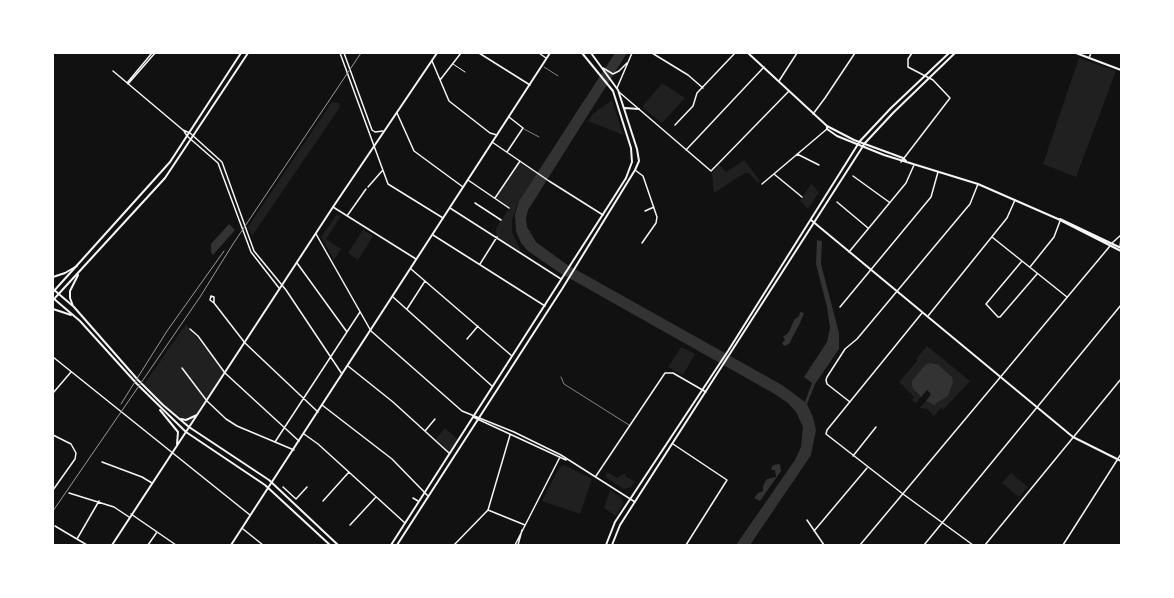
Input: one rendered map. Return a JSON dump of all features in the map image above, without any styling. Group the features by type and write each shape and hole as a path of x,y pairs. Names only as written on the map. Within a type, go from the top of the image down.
{"main road":[{"path":"241,53 190,133 160,174 53,291 59,294 74,307 143,386 179,419 272,483 338,545"},
{"path":"248,53 194,137 165,178 78,275 53,299 74,316 159,407 186,432 269,488 330,545"},
{"path":"112,545 129,517 245,344 333,207 437,53"},
{"path":"231,545 550,53"},
{"path":"391,545 626,178 632,162 631,148 613,91 582,53"},
{"path":"397,545 566,282 635,170 638,161 637,149 618,89 591,53"},
{"path":"749,53 813,114 838,132 903,158 907,162 914,165 978,184 1060,219 1121,251"},
{"path":"606,545 615,522 728,352 860,141 880,119 949,53"},
{"path":"612,545 620,524 673,444 865,143 884,122 954,53"},
{"path":"1076,53 1121,70"},
{"path":"624,109 639,109"},
{"path":"828,126 827,129 837,136 901,162 907,162"},
{"path":"811,220 1073,438 1121,461"},
{"path":"1111,245 1120,247"},
{"path":"571,265 575,267"},
{"path":"53,277 65,273 77,266"},
{"path":"74,307 70,298 70,291 78,275"},
{"path":"53,309 74,316"},
{"path":"159,407 164,417 178,432 177,446"},
{"path":"179,419 186,420 198,414"}],"street":[{"path":"128,83 154,53"},
{"path":"340,53 362,107 382,171 390,186 443,218"},
{"path":"344,53 372,130 375,132 385,131"},
{"path":"440,80 461,53"},
{"path":"479,53 530,85"},
{"path":"539,53 547,58"},
{"path":"632,53 618,89 711,171 789,91"},
{"path":"652,53 688,75 703,88"},
{"path":"674,125 690,110 695,102 696,95 735,53"},
{"path":"779,81 797,53"},
{"path":"813,114 826,98 855,53"},
{"path":"901,162 950,98 929,77 908,66 908,59 912,53"},
{"path":"1089,58 1091,53"},
{"path":"603,68 610,74 616,73 630,59"},
{"path":"432,60 448,99 453,105 490,132 497,135"},
{"path":"453,64 465,72"},
{"path":"686,150 764,67"},
{"path":"113,71 183,130 187,136 218,163 251,252 280,290"},
{"path":"397,113 414,150 463,188"},
{"path":"507,152 523,128 509,117"},
{"path":"762,184 827,129"},
{"path":"183,130 190,133 222,162 254,251 282,286 342,374"},
{"path":"492,142 536,173 603,215"},
{"path":"797,154 819,165"},
{"path":"495,198 520,161"},
{"path":"849,252 906,183 914,165"},
{"path":"635,170 643,176 657,218 656,223 642,243"},
{"path":"347,216 367,188 382,171"},
{"path":"840,307 931,197 938,172"},
{"path":"774,174 802,197"},
{"path":"853,176 889,202"},
{"path":"468,180 509,208"},
{"path":"850,402 827,384 826,379 845,349 857,339 971,203 978,184"},
{"path":"927,316 1009,216 1016,200"},
{"path":"837,202 868,228"},
{"path":"475,203 501,220"},
{"path":"333,207 417,259"},
{"path":"645,211 654,207"},
{"path":"450,208 498,237 562,279"},
{"path":"1030,267 1054,237 1060,219"},
{"path":"316,234 371,331 462,411 570,461 635,502"},
{"path":"433,235 545,306"},
{"path":"860,545 1111,245 1121,235"},
{"path":"992,236 1067,298"},
{"path":"480,264 498,237"},
{"path":"1120,247 1121,238"},
{"path":"1022,261 986,304 998,317 1000,317 1037,274"},
{"path":"297,263 347,332"},
{"path":"411,269 512,356"},
{"path":"407,309 425,281"},
{"path":"393,297 492,386"},
{"path":"214,303 245,344 318,412"},
{"path":"924,545 1121,305"},
{"path":"275,442 360,312"},
{"path":"922,313 826,431 828,437 902,494 973,545"},
{"path":"467,339 478,326"},
{"path":"190,329 198,336 225,373 299,441"},
{"path":"53,357 251,516"},
{"path":"348,366 449,453"},
{"path":"182,368 207,401 221,415 237,426 294,450"},
{"path":"53,393 71,372"},
{"path":"596,476 660,379 666,373 673,373 706,392"},
{"path":"985,545 1121,379"},
{"path":"322,406 392,459 428,496"},
{"path":"478,418 560,456"},
{"path":"424,430 428,428 436,419"},
{"path":"853,456 876,427"},
{"path":"304,434 318,444 405,523"},
{"path":"454,545 488,510 510,434"},
{"path":"53,435 71,444 76,452 74,460 53,490"},
{"path":"673,444 727,480 686,545"},
{"path":"1064,545 1121,454"},
{"path":"515,545 560,456"},
{"path":"102,462 142,477 152,483"},
{"path":"814,531 868,468"},
{"path":"323,501 349,472"},
{"path":"284,487 296,498 307,487"},
{"path":"69,493 114,506 129,517"},
{"path":"350,525 376,497"},
{"path":"413,498 418,502"},
{"path":"77,539 99,501"},
{"path":"488,510 525,525"},
{"path":"131,514 176,545"},
{"path":"807,520 824,545"},
{"path":"54,526 87,545"},
{"path":"242,529 263,545"},
{"path":"518,545 522,530"},
{"path":"148,545 157,532"}],"lane":[{"path":"542,66 558,76"},
{"path":"523,128 539,136"},
{"path":"561,377 564,384 630,426"}],"shaded area":[{"path":"615,53 627,53 528,210 526,218 527,227 536,242 566,264 782,385 805,402 812,383 804,377 827,342 830,328 827,307 816,264 817,240 822,241 821,264 839,333 839,349 815,384 807,404 813,417 816,430 811,455 750,545 736,545 795,460 801,447 803,427 796,412 788,403 773,393 560,273 528,251 521,243 516,231 515,215 519,201"},
{"path":"1079,58 1116,71 1076,177 1043,164"},
{"path":"662,83 685,98 662,123 642,107"},
{"path":"612,100 623,135 588,121 593,114"},
{"path":"332,102 339,103 340,107 252,236 248,227"},
{"path":"744,160 760,181 758,183 749,173 745,173 714,193 712,173 719,165 726,172"},
{"path":"520,161 537,173 519,201 512,220 512,233 522,253 497,237 496,229 509,208 495,198"},
{"path":"811,184 819,192 808,209 800,201"},
{"path":"337,214 341,216 326,239 341,249 334,260 321,237"},
{"path":"229,224 235,230 213,255 211,252 211,244"},
{"path":"363,230 373,236 358,260 348,253"},
{"path":"800,312 804,313 800,323 789,344 784,346 782,343 785,340 783,337 789,332 794,320 799,316"},
{"path":"186,324 225,373 189,427 143,386"},
{"path":"927,346 970,381 943,410 941,408 934,416 927,409 920,408 926,401 931,404 936,404 948,396 950,375 936,363 926,364 915,392 921,397 916,403 912,400 914,397 899,382 918,360 916,359"},
{"path":"681,347 695,354 683,375 668,367"},
{"path":"926,364 938,364 952,377 953,382 948,396 934,405 926,401 931,394 927,390 921,397 913,389 912,385 912,381"},
{"path":"445,428 458,440 449,453 435,440"},
{"path":"780,464 781,471 760,501 754,498 758,493 763,491 763,486 767,479 776,477 775,470 771,470 773,465"},
{"path":"564,465 592,479 580,514 542,501 559,468"},
{"path":"607,472 617,478 625,473 625,476 635,482 631,487 624,489 605,477"},
{"path":"1011,473 1028,487 1019,497 1002,483"},
{"path":"610,490 623,501 622,506 616,516 604,508"}],"railway":[{"path":"53,511 200,297 233,244 361,53"},
{"path":"121,404 167,331 224,251"}]}
